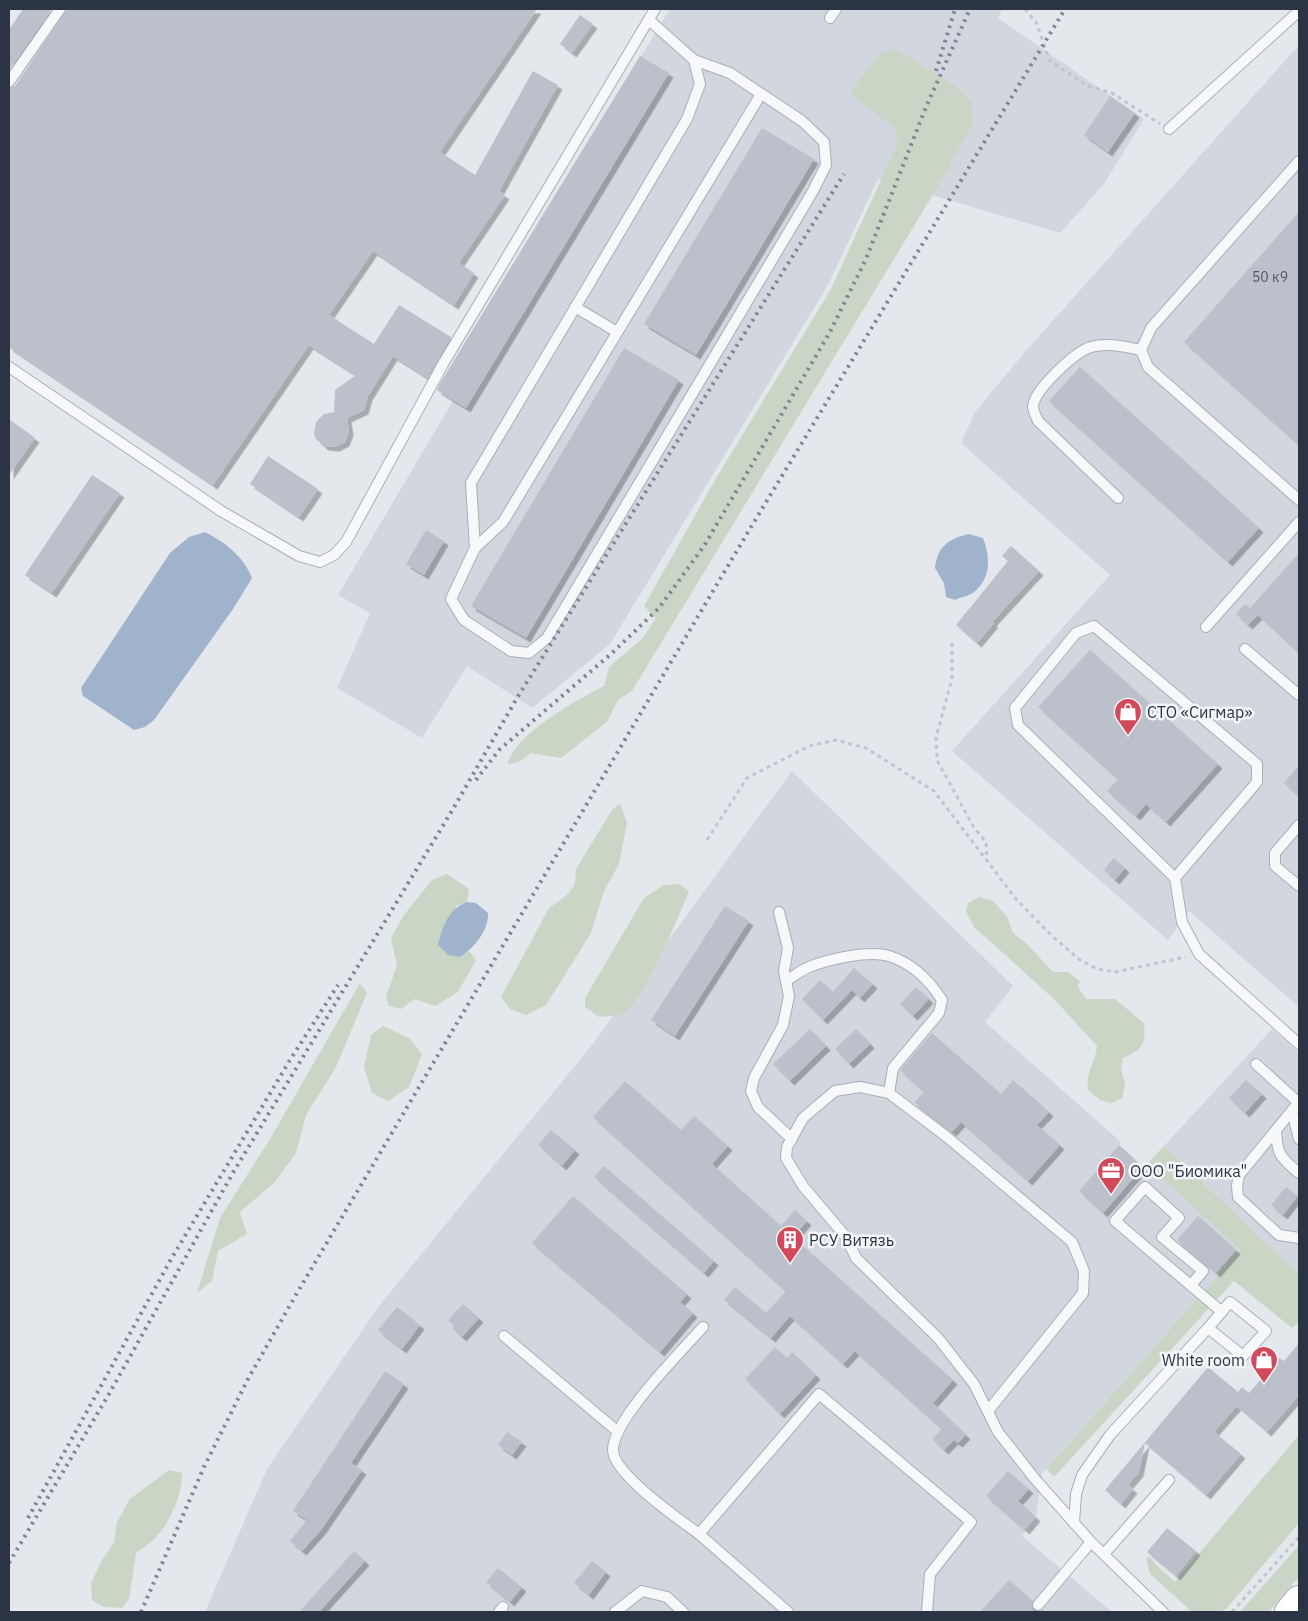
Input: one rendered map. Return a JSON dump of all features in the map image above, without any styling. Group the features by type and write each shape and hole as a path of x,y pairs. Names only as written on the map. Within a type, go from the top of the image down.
{"main road":[{"path":"1289,1612 1299,1600"}],"lane":[{"path":"9,82 60,9"},
{"path":"9,367 221,511 299,556 320,562 334,555 346,542 443,364 655,9"},
{"path":"1169,129 1299,12"},
{"path":"649,20 694,60 730,73 802,121 824,142 826,165 808,200 546,638 530,653 511,651 464,620 451,599 475,548 503,522 761,94"},
{"path":"475,548 471,483 687,119 700,84 694,60"},
{"path":"1299,161 1151,328 1141,350 1148,367 1299,500"},
{"path":"575,308 617,332"},
{"path":"1118,498 1038,421 1033,408 1036,396 1071,358 1092,347 1118,346 1141,350"},
{"path":"1206,627 1299,522"},
{"path":"1175,878 1257,782 1257,764 1094,626 1076,633 1015,708 1018,724 1175,878 1182,922 1199,954 1299,1044"},
{"path":"1245,649 1299,695"},
{"path":"1299,825 1276,853 1275,866 1299,886"},
{"path":"779,912 788,948 784,971 789,996 783,1026 754,1078 751,1091 758,1107 792,1139"},
{"path":"786,982 808,967 850,956 887,955 909,965 932,985 942,1000 939,1013 893,1068 890,1092"},
{"path":"1256,1064 1297,1105 1299,1139"},
{"path":"988,1411 1083,1293 1084,1271 1072,1242 947,1137 890,1092 860,1087 835,1091 803,1118 787,1147 786,1158 802,1186 846,1237 856,1258 938,1338 974,1384 998,1432 1029,1471 1091,1542 1163,1612"},
{"path":"1297,1105 1240,1175 1237,1186 1238,1197 1279,1235 1299,1238"},
{"path":"1276,1131 1276,1148 1299,1173"},
{"path":"1191,1285 1203,1271 1162,1237 1179,1218 1145,1187 1115,1220 1222,1312"},
{"path":"1074,1523 1076,1494 1082,1475 1110,1435 1230,1302 1266,1330 1243,1356 1208,1328"},
{"path":"703,1327 631,1410 617,1431 612,1451 624,1473 671,1514 699,1534 788,1612"},
{"path":"504,1336 617,1431"},
{"path":"699,1534 819,1394 971,1522 930,1574 927,1612"},
{"path":"1104,1554 1169,1480"},
{"path":"1038,1605 1091,1542"},
{"path":"614,1612 642,1591 667,1597 684,1612"}],"path":[{"path":"1025,9 1036,22 1050,61 1088,86 1112,93 1149,118"},
{"path":"952,643 952,679 936,737 936,760 973,826 986,842 987,863"},
{"path":"707,840 748,778 809,746 836,740 866,748 934,792 1016,899 1051,935 1080,960 1097,969 1115,972 1199,954"},
{"path":"1232,1612 1299,1537"}],"shaded area":[{"path":"670,9 1002,9 998,18 1144,119 1104,184 1060,233 878,179 828,285 610,644 532,708 467,666 422,738 337,688 370,613 338,595 453,401 437,390"},
{"path":"1299,45 1299,1007 1189,911 1168,940 952,751 1110,575 961,443 975,412 1024,353"},
{"path":"792,771 1013,986 985,1022 1121,1142 1119,1146 1143,1167 1147,1164 1240,1250 1042,1473 1036,1517 1022,1536 1112,1612 205,1612 267,1469 379,1306 592,1045"},
{"path":"1272,1029 1299,1053 1299,1274 1164,1146"}],"green space":[{"path":"896,49 955,86 971,101 973,123 937,188 632,691 618,700 607,722 561,758 531,753 519,762 508,764 522,741 534,730 564,708 604,686 609,667 643,638 656,618 644,606 715,480 831,289 897,145 895,128 851,95 859,80 880,54"},
{"path":"620,803 627,823 619,864 604,891 591,933 546,1005 526,1015 510,1009 501,997 549,908 568,894 575,884 576,869 612,810"},
{"path":"447,874 469,889 467,902 456,906 460,957 469,951 476,960 458,992 435,1006 415,999 401,1009 389,1006 386,997 397,965 391,938 404,915 432,880"},
{"path":"679,884 689,891 660,957 640,994 631,1007 622,1014 599,1017 585,1007 585,998 644,898 664,885"},
{"path":"979,897 993,901 1007,917 1013,933 1027,944 1053,972 1068,972 1080,981 1078,987 1086,999 1115,999 1144,1023 1144,1041 1142,1045 1135,1052 1123,1058 1121,1068 1125,1085 1122,1098 1111,1103 1100,1100 1088,1090 1089,1072 1097,1046 1054,999 974,927 966,912 968,903"},
{"path":"360,983 367,993 336,1067 306,1115 296,1153 275,1182 240,1212 247,1234 218,1251 212,1281 197,1293 220,1218 270,1139"},
{"path":"383,1026 409,1038 422,1054 409,1087 388,1101 372,1093 364,1067 371,1035"},
{"path":"1164,1146 1299,1274 1299,1322 1292,1328 1234,1281 1054,1477 1046,1469 1240,1250 1147,1164"},
{"path":"1299,1435 1299,1523 1226,1609 1219,1612 1192,1612 1150,1574 1146,1558 1150,1557 1175,1582"},
{"path":"169,1470 182,1473 182,1481 175,1507 161,1532 136,1553 129,1599 122,1608 104,1607 92,1600 91,1583 102,1560 114,1543 117,1522 130,1499"},
{"path":"1299,1545 1299,1577 1269,1612 1240,1612"}],"water":[{"path":"205,532 233,551 244,563 252,578 233,609 154,720 145,727 134,730 83,696 81,688 170,553 189,537"},
{"path":"969,534 983,538 988,559 987,574 974,592 955,600 946,597 944,583 935,568 936,560 942,549 950,541"},
{"path":"467,902 476,903 488,913 486,926 475,944 460,957 448,955 438,945 442,932 451,913"}],"building":[{"path":"23,9 52,9 9,70 9,30"},
{"path":"67,9 537,9 440,152 475,175 533,71 558,85 499,191 505,195 459,263 474,273 454,305 373,251 329,315 374,344 399,305 451,337 428,378 393,356 368,396 364,410 347,418 349,431 345,442 335,447 324,446 316,439 314,434 316,422 324,414 334,412 335,390 356,375 309,345 213,485 9,347 9,89 15,86"},
{"path":"580,15 593,24 572,53 560,44"},
{"path":"640,56 669,73 466,408 437,390 439,385"},
{"path":"1110,96 1135,113 1108,152 1084,135"},
{"path":"762,128 814,159 696,355 644,324"},
{"path":"1299,212 1299,445 1184,342"},
{"path":"624,348 679,380 526,638 471,606"},
{"path":"1080,367 1259,528 1228,562 1049,401"},
{"path":"9,419 35,438 9,475"},
{"path":"268,456 318,489 299,517 250,484"},
{"path":"92,475 120,493 52,593 25,575"},
{"path":"426,530 444,541 424,575 406,564"},
{"path":"1011,546 1039,571 992,622 994,623 977,643 956,625 1008,561 1002,556"},
{"path":"1299,553 1299,653 1258,615 1248,625 1236,614 1245,604 1250,608"},
{"name":"СТО «Сигмар»","path":"1090,650 1218,764 1166,822 1146,804 1136,816 1107,791 1118,779 1038,707"},
{"path":"1299,765 1299,796 1284,783"},
{"path":"1114,858 1125,868 1115,880 1104,870"},
{"path":"725,906 749,921 675,1036 651,1020"},
{"path":"854,968 873,984 860,998 852,990 823,1020 802,999 820,980 833,992"},
{"path":"916,987 929,999 913,1016 900,1004"},
{"path":"810,1029 826,1046 790,1081 773,1064"},
{"path":"856,1029 870,1044 849,1064 835,1049"},
{"path":"932,1033 1001,1094 1013,1080 1049,1112 1037,1125 1060,1145 1028,1181 961,1122 952,1132 914,1102 924,1092 900,1070"},
{"path":"1246,1080 1262,1094 1245,1113 1229,1098"},
{"name":"РСУ Витязь","path":"625,1081 681,1130 694,1116 728,1146 712,1164 781,1226 795,1210 807,1221 793,1237 953,1380 933,1403 966,1435 958,1443 954,1440 944,1450 932,1439 942,1429 855,1351 843,1364 790,1316 771,1338 724,1300 735,1287 766,1313 786,1291 593,1117"},
{"path":"551,1130 575,1150 562,1166 538,1145"},
{"path":"1119,1145 1143,1167 1103,1213 1079,1191"},
{"path":"604,1166 714,1261 704,1273 594,1177"},
{"path":"1286,1187 1298,1196 1283,1215 1271,1205"},
{"path":"573,1196 687,1294 680,1302 693,1313 660,1352 532,1243"},
{"path":"1198,1216 1236,1250 1216,1273 1177,1240"},
{"path":"463,1304 479,1318 462,1337 452,1328 454,1326 448,1320"},
{"path":"397,1307 420,1325 402,1349 378,1330"},
{"path":"1299,1343 1299,1395 1267,1432 1237,1406 1233,1410 1214,1432 1241,1454 1206,1495 1145,1443 1139,1472 1128,1485 1133,1489 1121,1504 1105,1490 1208,1367 1238,1392 1242,1387 1249,1393 1279,1358 1284,1361"},
{"path":"775,1347 787,1358 792,1352 816,1375 780,1414 745,1379"},
{"path":"385,1371 404,1384 351,1463 362,1470 321,1530 302,1551 290,1541 307,1520 293,1511"},
{"path":"507,1432 522,1442 512,1455 498,1445"},
{"path":"1008,1471 1029,1489 1018,1501 1036,1517 1025,1530 986,1496"},
{"path":"1167,1528 1196,1551 1176,1576 1147,1552"},
{"path":"354,1551 365,1561 319,1612 299,1612"},
{"path":"592,1561 606,1572 589,1595 574,1583"},
{"path":"498,1568 522,1587 510,1602 486,1582"},
{"path":"1009,1580 1033,1601 1033,1610 1037,1612 980,1612"}],"railway":[{"path":"936,71 955,9"},
{"path":"476,780 499,750 611,654 659,608 704,546 830,332 866,259 926,107 970,9"},
{"path":"141,1612 204,1467 248,1379 297,1293 751,527 1065,9"},
{"path":"9,1563 109,1394 234,1171 453,809 517,698 844,174"},
{"path":"28,1518 170,1261 290,1060 338,985"}],"place":[{"name":"СТО «Сигмар»","path":"1128,736"},
{"name":"ООО \"Биомика\"","path":"1111,1195"},
{"name":"РСУ Витязь","path":"790,1264"},
{"name":"White room","path":"1264,1384"}]}
